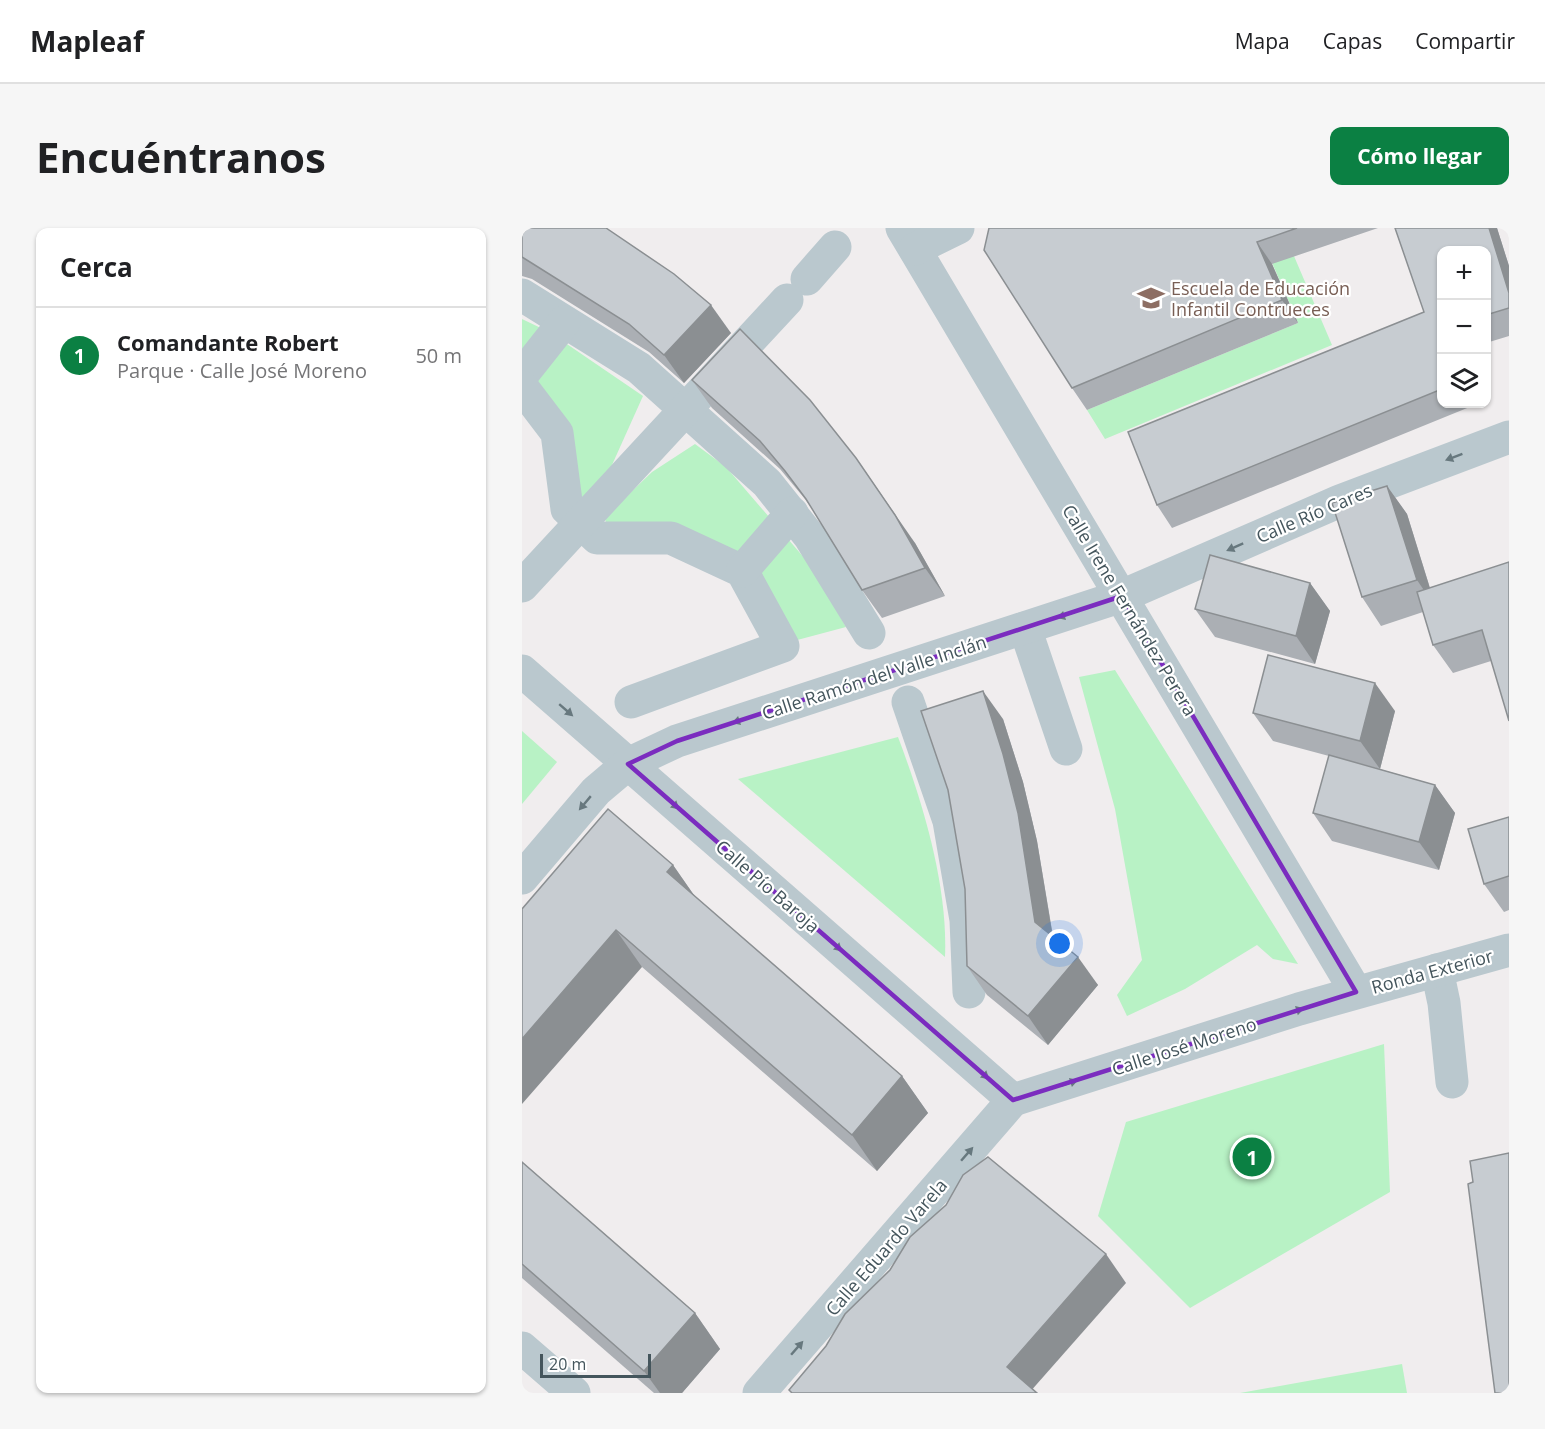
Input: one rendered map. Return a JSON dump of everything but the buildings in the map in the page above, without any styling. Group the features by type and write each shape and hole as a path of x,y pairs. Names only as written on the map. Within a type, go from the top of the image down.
{"street":[{"path":"909,239 958,228"},
{"name":"Calle Irene Fernández Perera","path":"909,239 1356,992"},
{"path":"522,586 583,523 835,247"},
{"path":"522,295 639,368 767,483 792,513 843,588 869,633"},
{"path":"522,375 564,322"},
{"path":"522,387 557,433 567,509 597,538 671,538 742,571 783,646 631,702"},
{"name":"Calle Río Cares","path":"1122,597 1340,501 1509,437"},
{"path":"742,571 792,513"},
{"name":"Calle Ramón del Valle Inclán","path":"522,878 596,791 628,764 677,741 1122,597"},
{"path":"1025,628 1066,748"},
{"name":"Calle Pío Baroja","path":"522,671 1013,1100"},
{"path":"908,702 949,822 966,920 969,992"},
{"name":"Ronda Exterior","path":"1356,992 1509,950"},
{"path":"1437,970 1444,1003 1452,1082"},
{"name":"Calle José Moreno","path":"1013,1100 1356,992"},
{"name":"Calle Eduardo Varela","path":"759,1393 1013,1100"},
{"path":"522,1347 574,1393"}],"highlighted area":[{"path":"1122,596 1356,992 1013,1100 628,764 677,741"}],"green space":[{"path":"1257,228 1282,228 1332,345 1105,439 1087,410 1298,323"},
{"path":"522,319 545,330 522,359"},
{"path":"558,338 643,396 594,505 583,509 529,384"},
{"path":"695,444 726,467 812,567 846,627 786,643 748,574 610,529 604,518 652,472"},
{"path":"1115,670 1298,964 1273,959 1257,945 1185,989 1127,1016 1117,995 1142,960 1115,809 1079,677"},
{"path":"522,731 557,762 522,804"},
{"path":"898,737 932,845 942,902 945,957 738,779"},
{"path":"1384,1044 1390,1192 1190,1308 1098,1216 1126,1122"},
{"path":"1402,1364 1407,1393 1240,1393"}],"place":[{"name":"Escuela de Educación Infantil Contrueces","path":"1151,298"},
{"name":"Comandante Robert","path":"1252,1157"}]}
